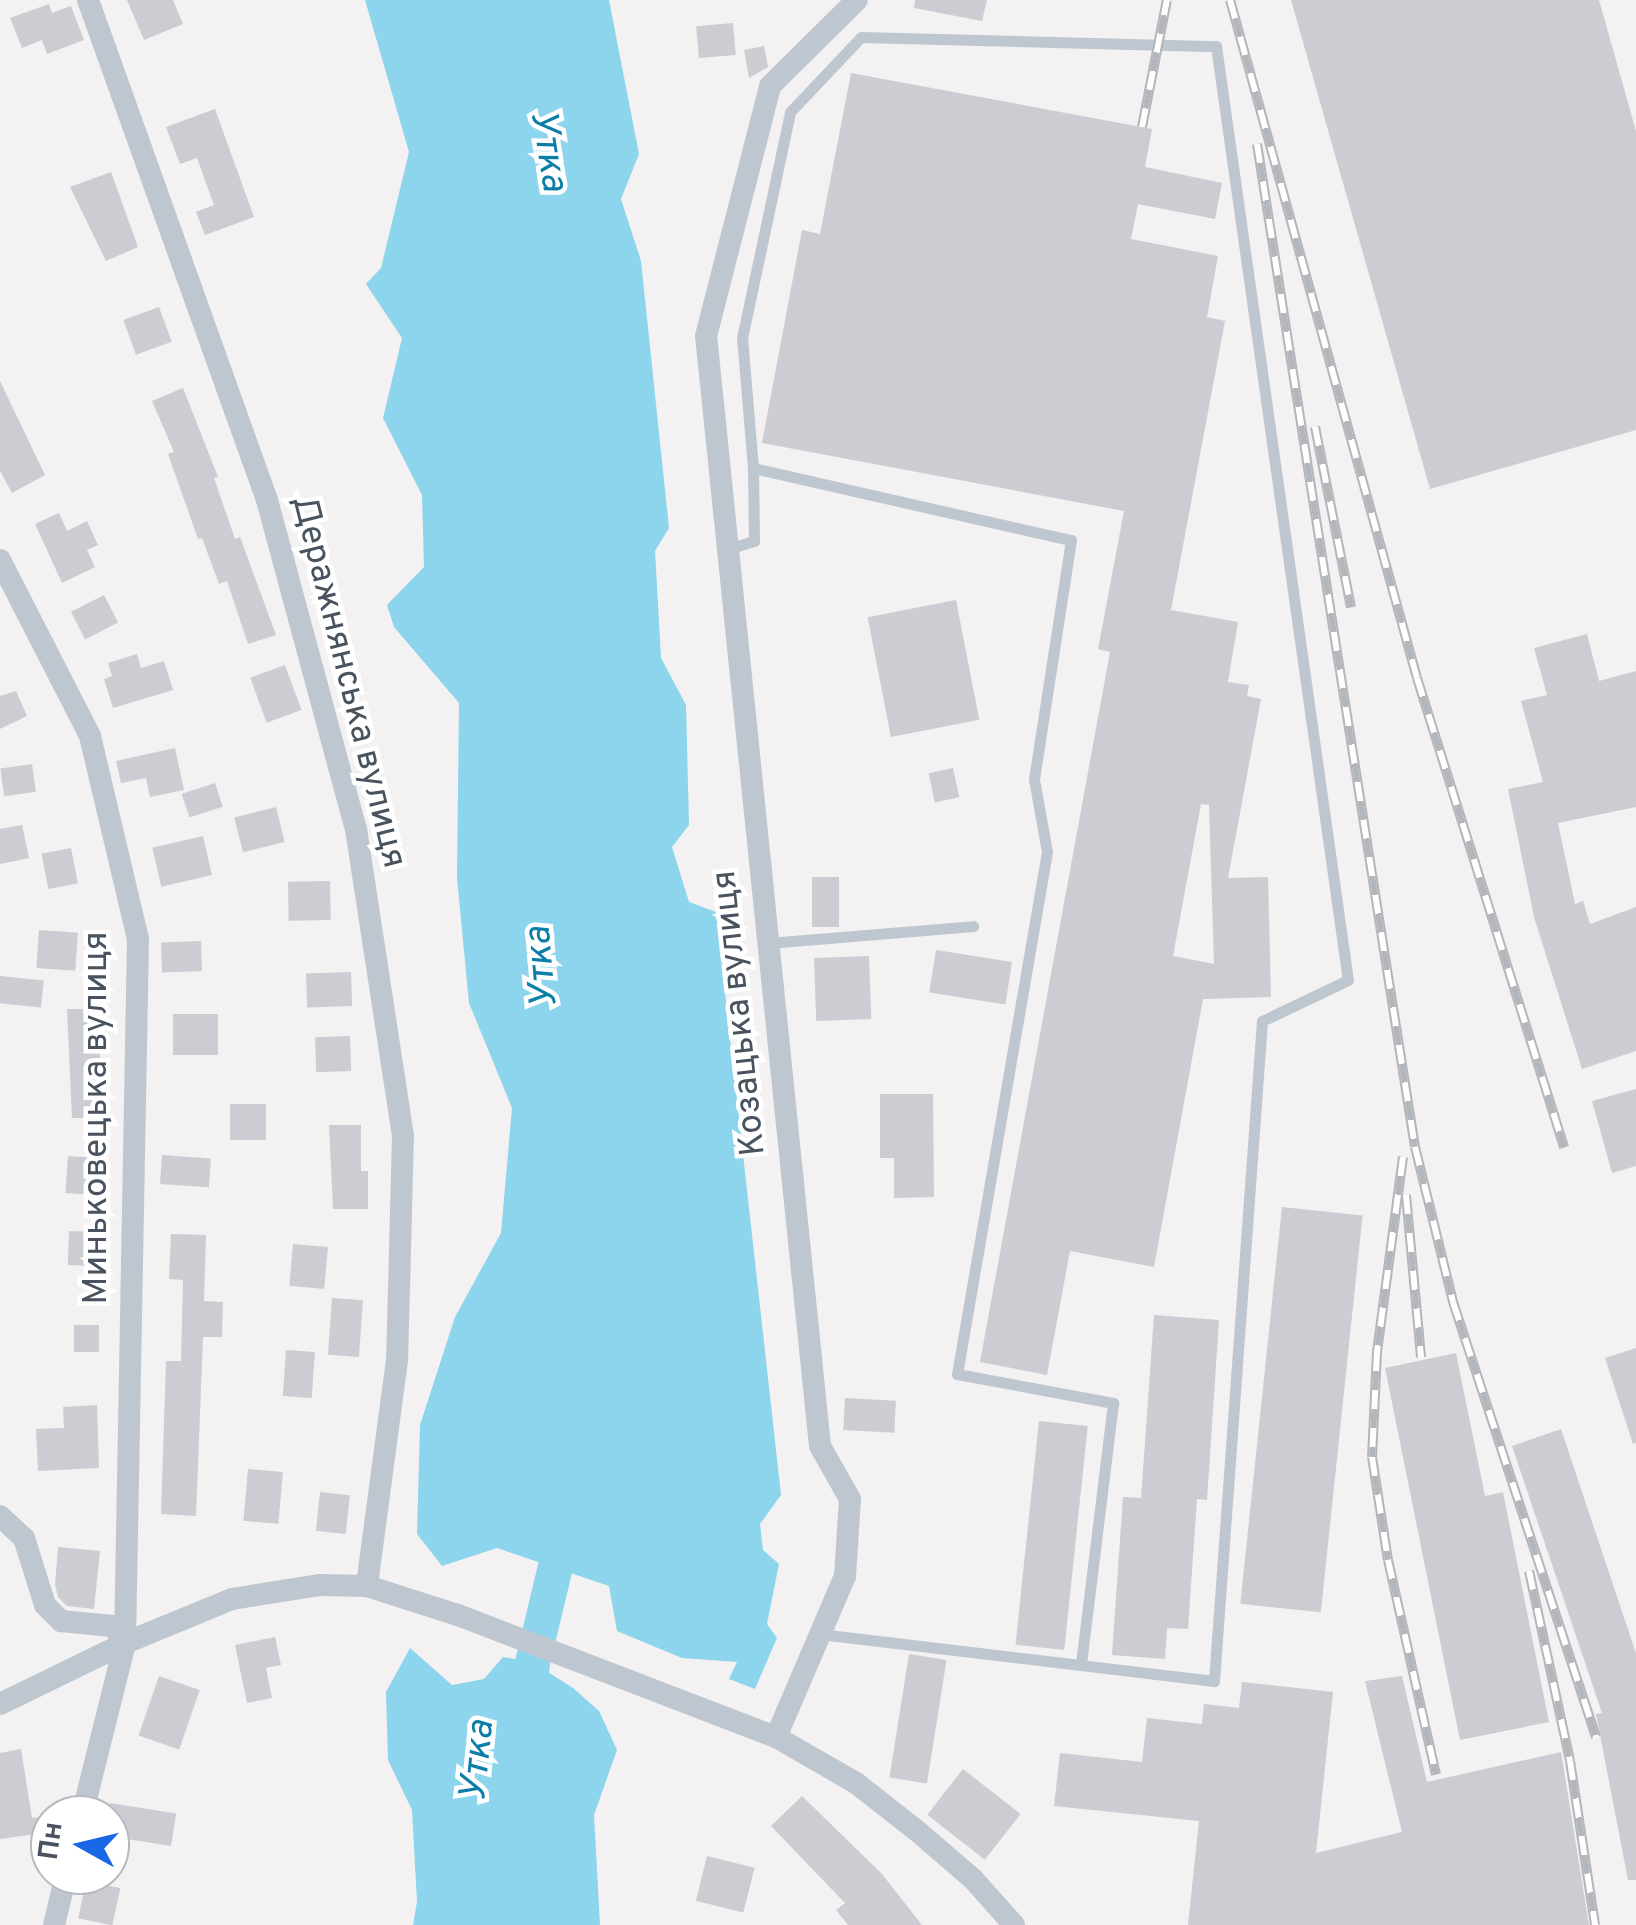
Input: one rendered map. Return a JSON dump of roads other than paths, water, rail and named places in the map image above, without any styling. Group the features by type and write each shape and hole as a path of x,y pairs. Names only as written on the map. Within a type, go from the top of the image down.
{"street":[{"name":"Деражнянська вулиця","path":"88,0 267,500 356,828 403,1135 397,1360 367,1586"},
{"name":"Козацька вулиця","path":"776,1737 844,1576 850,1498 820,1446 706,336 770,86 857,0"},
{"name":"Миньковецька вулиця","path":"0,560 90,736 138,938 125,1643 87,1795"},
{"path":"0,1516 24,1538 45,1605 61,1622 113,1626 125,1643"},
{"path":"0,1704 190,1614 258,1592 319,1585 367,1586 458,1615 776,1737 856,1783 901,1818 973,1880 1014,1925"},
{"path":"54,1925 61,1895"}],"lane":[{"path":"728,549 754,541 754,468 742,338 790,112 860,37 1216,46 1348,980 1262,1021 1214,1680 820,1634"},
{"path":"754,468 1071,540 1034,778 1047,852 956,1374 1113,1404 1081,1665"},
{"path":"768,944 973,926"}],"water":[{"path":"365,0 609,0 639,154 621,199 641,261 669,528 655,551 661,658 686,705 689,825 672,847 689,902 716,912 781,1495 760,1524 763,1550 779,1564 767,1624 777,1638 755,1689 729,1679 737,1662 682,1658 617,1631 609,1586 497,1548 442,1566 417,1534 420,1425 455,1317 501,1233 512,1108 469,1003 457,878 459,703 394,627 387,605 424,567 422,495 383,418 402,338 366,284 381,268 409,152"},
{"path":"410,1648 452,1685 484,1679 503,1657 532,1662 573,1688 599,1711 617,1750 594,1815 600,1925 413,1925 417,1902 412,1810 388,1760 386,1692"}],"waterway":[{"name":"Утка","path":"527,1709 532,1662 565,1525"}],"railway":[{"path":"1142,127 1167,0"},
{"path":"1230,0 1417,678 1564,1148"},
{"path":"1257,144 1415,1147 1453,1302 1596,1737"},
{"path":"1315,427 1351,607"},
{"path":"1403,1157 1377,1352 1372,1457 1388,1560 1436,1775"},
{"path":"1406,1195 1421,1357"},
{"path":"1529,1571 1570,1761 1595,1925"}]}
